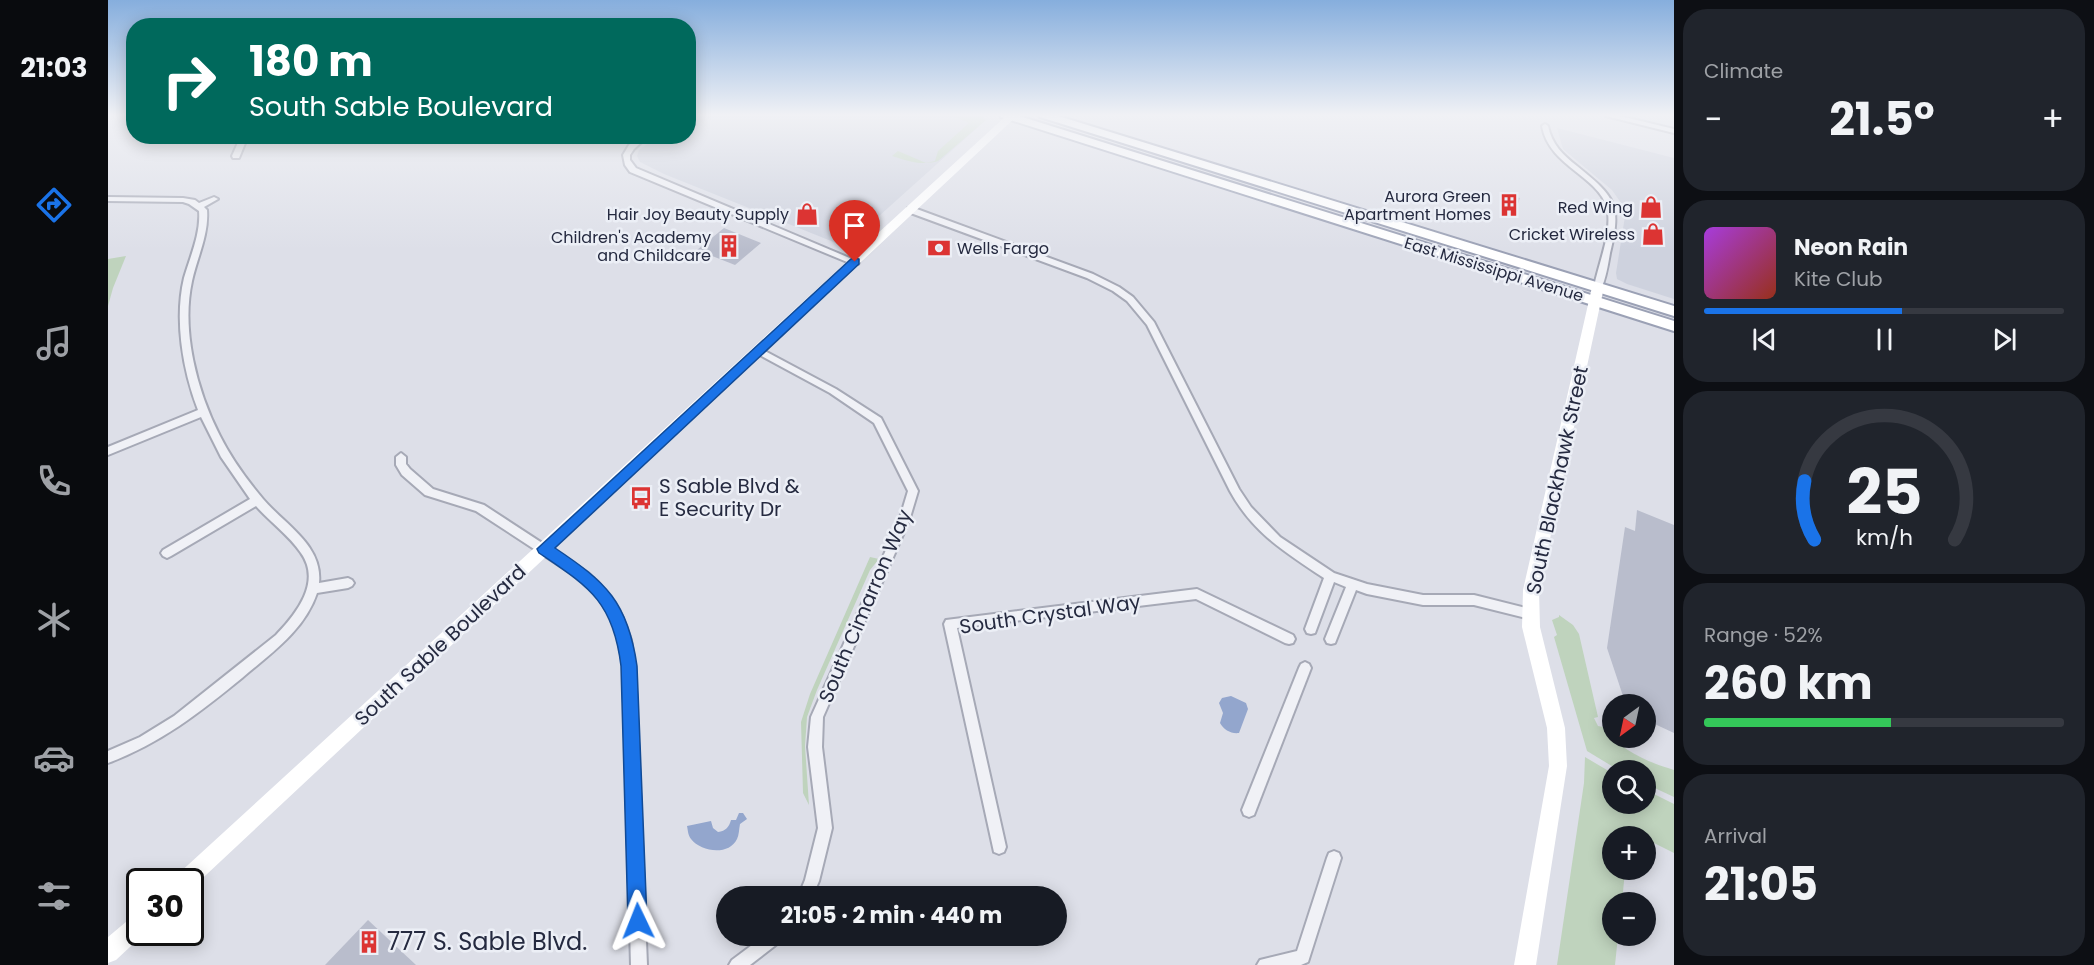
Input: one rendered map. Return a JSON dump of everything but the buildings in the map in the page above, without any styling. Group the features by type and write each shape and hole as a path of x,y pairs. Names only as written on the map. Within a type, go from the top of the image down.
{"main road":[{"name":"South Sable Boulevard","path":"199,868 964,160"},
{"name":"East Mississippi Avenue","path":"1155,160 1597,294 1674,311"},
{"name":"East Mississippi Avenue","path":"1183,160 1597,294 1674,326"},
{"name":"South Blackhawk Street","path":"1526,965 1558,766 1556,728 1530,614 1531,590 1597,294"},
{"path":"108,952 126,936"}],"street":[{"path":"627,160 628,165 644,175 855,262"},
{"name":"South Blackhawk Street","path":"1568,160 1599,188 1612,209 1612,220 1597,294"},
{"path":"199,206 214,199"},
{"path":"108,200 183,200 203,210 205,220 191,262 187,286 186,334 193,377 203,411 220,447 257,500 308,554 314,575 313,589 301,615 273,645 176,723 130,749 108,758"},
{"path":"911,210 1090,276 1130,299 1151,324 1235,491 1247,510 1276,540 1330,576 1395,596 1423,600 1474,600 1530,614"},
{"name":"South Cimarron Way","path":"759,351 833,391 878,421 913,491 900,531 817,717 815,747 825,828 810,886"},
{"path":"108,451 203,411"},
{"path":"400,457 401,465 406,472 429,492 480,508 585,576 600,590 616,613 626,641 629,666 639,965"},
{"path":"167,553 257,500"},
{"path":"1311,629 1330,576"},
{"path":"313,589 348,583"},
{"path":"1331,639 1353,584"},
{"name":"South Crystal Way","path":"999,847 950,624 1197,594 1289,639"},
{"path":"1249,810 1305,668"},
{"path":"1265,965 1303,957 1334,858"},
{"path":"737,965 763,946"}],"shaded area":[{"path":"639,160 941,160 849,243 841,245 664,174"},
{"path":"1576,160 1674,160 1674,299 1617,279 1626,210 1612,190"}],"green space":[{"path":"906,160 919,160 926,163 920,163"},
{"path":"126,256 113,288 108,306 108,259"},
{"path":"870,557 879,559 870,570 807,717 805,746 809,805 803,793 801,722 810,694"},
{"path":"1559,615 1573,625 1579,634 1598,717 1594,718 1598,726 1602,727 1602,748 1625,748 1647,760 1602,760 1587,751 1554,637 1557,635 1552,620"},
{"path":"1585,757 1602,767 1602,814 1656,814 1656,795 1674,804 1674,853 1656,844 1656,826 1602,826 1602,880 1624,880 1623,892 1602,892 1602,946 1617,946 1615,965 1557,965 1584,783"},
{"path":"1656,764 1674,770 1674,797 1656,789"}],"water":[{"path":"1231,696 1246,703 1248,709 1239,733 1228,731 1220,723 1223,713 1219,703 1222,698"},
{"path":"739,813 743,813 747,819 740,824 737,839 728,848 715,850 701,847 689,836 687,826 711,821 713,828 718,832 727,828 731,820 736,820"}],"place":[{"name":"Aurora Green Apartment Homes","path":"1509,205"},
{"name":"Red Wing","path":"1651,207"},
{"name":"Hair Joy Beauty Supply","path":"807,214"},
{"name":"Cricket Wireless","path":"1653,234"},
{"name":"Children's Academy and Childcare","path":"729,246"},
{"name":"Wells Fargo","path":"939,248"},
{"name":"S Sable Blvd & E Security Dr","path":"641,498"},
{"name":"777 S. Sable Blvd.","path":"369,942"}],"route":[{"path":"638,921 629,666 626,641 613,608 600,590 585,576 544,549 855,262"}]}
